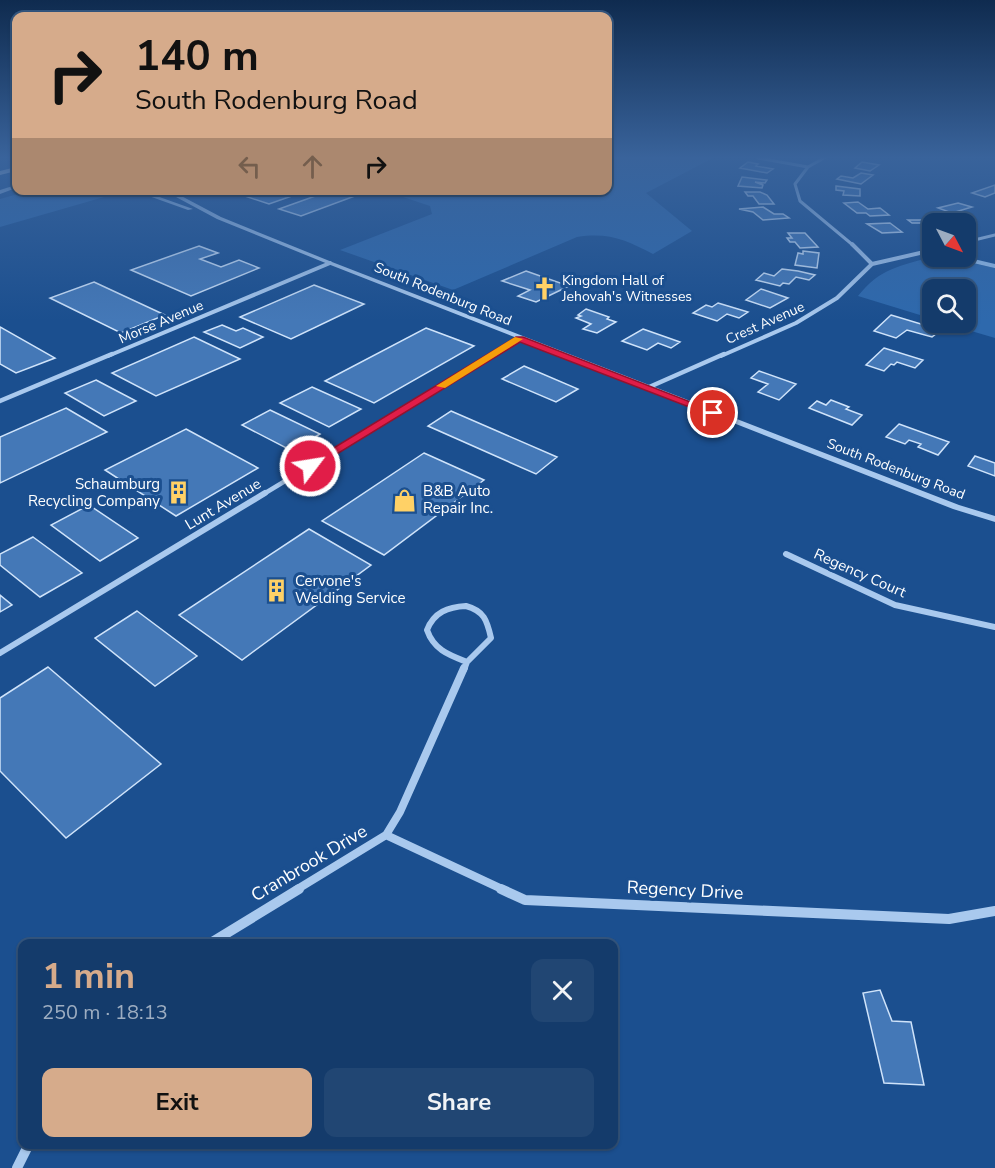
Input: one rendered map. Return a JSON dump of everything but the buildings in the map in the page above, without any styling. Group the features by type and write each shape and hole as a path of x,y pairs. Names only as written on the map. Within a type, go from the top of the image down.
{"street":[{"name":"South Rodenburg Road","path":"202,213 520,339 956,507 995,519"},
{"name":"South Rodenburg Road","path":"208,213 219,218"},
{"path":"815,213 843,235 872,264 922,253"},
{"path":"976,240 995,235"},
{"name":"Morse Avenue","path":"0,401 330,263"},
{"name":"Crest Avenue","path":"647,388 796,323 837,298 872,264"},
{"name":"Lunt Avenue","path":"0,653 520,339"},
{"name":"Regency Court","path":"786,554 895,605 995,627"},
{"name":"Cranbrook Drive","path":"217,939 386,835 400,812 467,662 491,638 491,625 482,613 468,606 455,605 446,608 433,618 427,630 429,640 442,652 467,662"},
{"name":"Regency Drive","path":"386,835 525,900 949,918 995,911"},
{"path":"17,1168 26,1149"}],"shaded area":[{"path":"0,213 50,213 0,227"},
{"path":"670,213 692,231 653,254 617,238 577,237 453,290 340,250 432,214"},
{"path":"922,259 922,267 976,267 976,264 995,268 995,338 976,332 976,279 922,279 922,316 858,296 875,279 901,266"}],"waterway":[{"path":"976,262 995,266"}],"slow traffic":[{"path":"441,386 519,339"}],"place":[{"name":"Kingdom Hall of Jehovah's Witnesses","path":"544,288"},
{"name":"Schaumburg Recycling Company","path":"178,493"},
{"name":"B&B Auto Repair Inc.","path":"405,500"},
{"name":"Cervone's Welding Service","path":"277,590"}],"route":[{"path":"310,466 520,339 713,413"}]}
